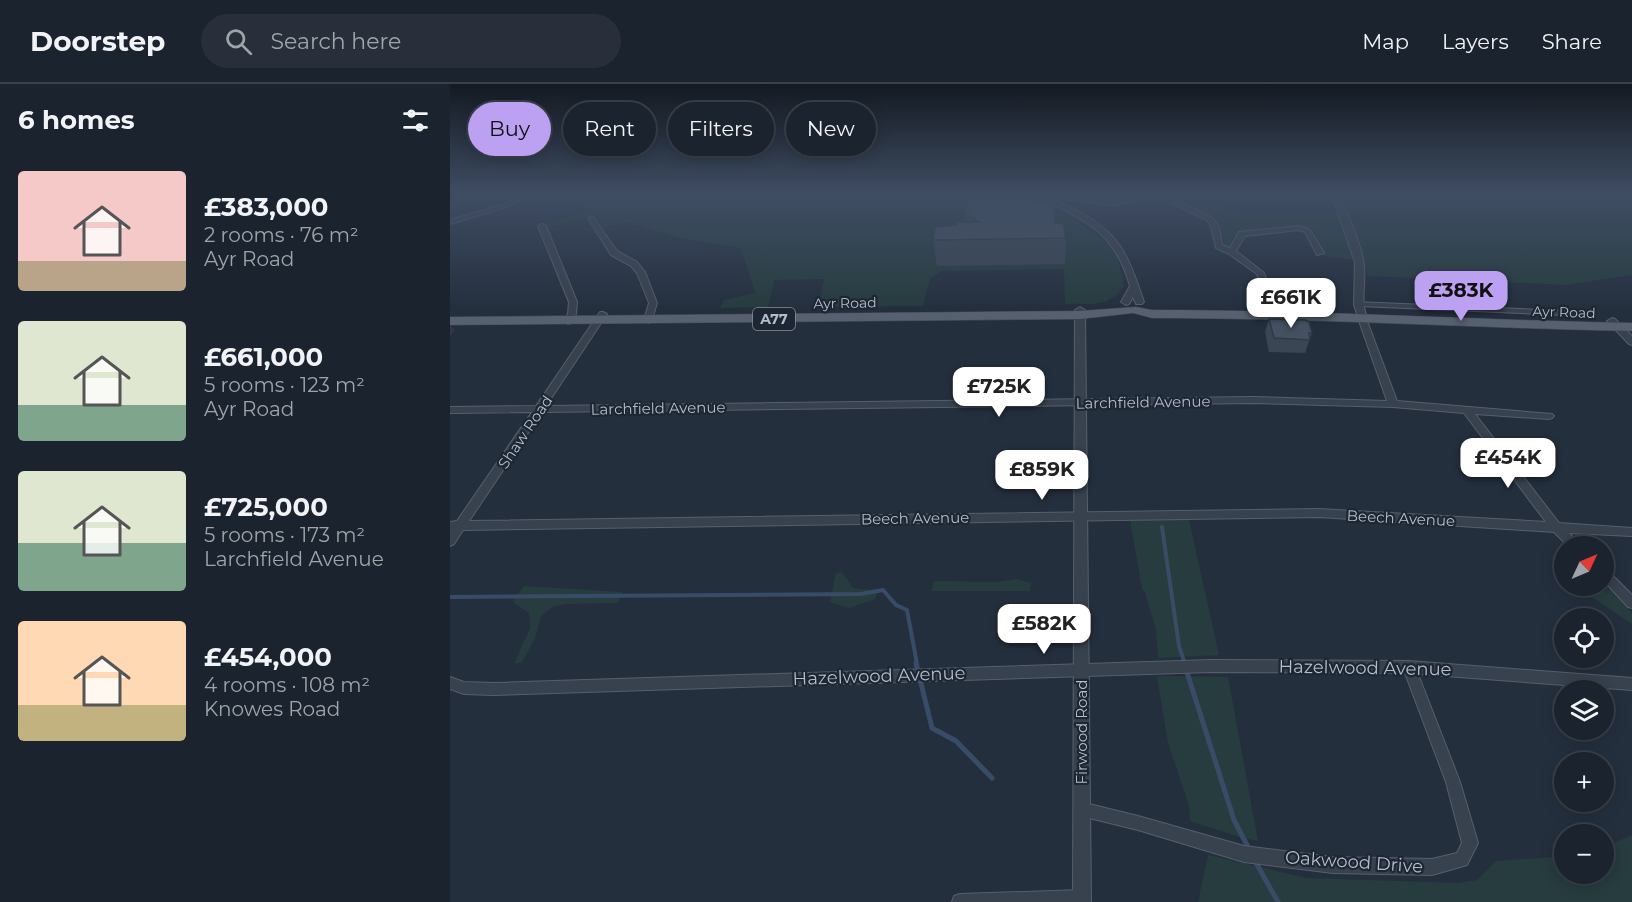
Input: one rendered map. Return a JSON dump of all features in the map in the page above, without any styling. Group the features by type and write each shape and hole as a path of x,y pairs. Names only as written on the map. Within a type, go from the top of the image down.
{"main road":[{"name":"Ayr Road","path":"450,321 601,317 1080,312 1133,305 1156,308 1360,311 1614,324 1632,327"},
{"name":"Ayr Road","path":"450,316 570,318"},
{"name":"Ayr Road","path":"1614,324 1632,321"}],"street":[{"path":"545,232 573,302 570,318"},
{"path":"600,232 614,253 634,264 641,272 653,303 650,317"},
{"path":"1106,232 1124,257 1134,287 1133,305"},
{"path":"1216,232 1219,246 1232,252 1260,273 1273,311"},
{"path":"1232,252 1242,234 1260,232"},
{"path":"1309,232 1320,253"},
{"path":"1349,232 1359,259 1360,311 1393,404"},
{"name":"Ayr Road","path":"1360,311 1565,313"},
{"name":"Firwood Road","path":"1080,312 1082,900"},
{"name":"Shaw Road","path":"450,541 456,526 541,409 601,317"},
{"path":"1614,324 1632,342"},
{"name":"Larchfield Avenue","path":"450,410 1254,400 1393,404 1548,416"},
{"path":"1467,410 1565,536"},
{"name":"Beech Avenue","path":"456,526 1318,513 1632,532"},
{"path":"1614,584 1632,603"},
{"name":"Hazelwood Avenue","path":"450,683 464,688 494,689 1082,669 1211,666 1409,666 1632,684"},
{"name":"Oakwood Drive","path":"1081,809 1256,855 1333,865 1432,867 1462,860 1470,843 1456,793 1409,666"},
{"path":"960,902 1082,900"}],"green space":[{"path":"660,232 1093,232 1111,246 1116,254 1124,286 1105,302 1065,304 1064,269 941,271 930,279 923,306 818,307 824,279 774,280 768,307 720,308 724,300 755,293 741,248 679,238"},
{"path":"1220,232 1240,232 1234,237 1230,248 1224,247"},
{"path":"1313,232 1343,232 1355,260 1324,256"},
{"path":"1353,232 1632,232 1632,275 1566,285 1368,276"},
{"path":"1130,520 1189,520 1219,655 1158,658 1156,630 1145,592 1142,589"},
{"path":"842,572 853,588 878,591 875,599 849,608 830,602 836,573"},
{"path":"1017,579 1031,583 1030,591 932,591 934,581 997,582"},
{"path":"524,586 623,592 618,603 565,604 552,607 541,616 535,638 522,662 514,664 530,628 529,613 513,602"},
{"path":"1614,593 1632,613 1632,624 1614,612 1614,608 1608,608 1590,596 1614,596"},
{"path":"1157,676 1228,677 1258,841 1190,821 1189,805 1168,743"},
{"path":"1632,835 1632,902 1198,902 1208,855 1307,878 1458,883 1477,880 1496,861 1554,857 1554,884 1614,884 1614,843"}],"building":[{"path":"934,232 1065,232 1066,238 933,240"},
{"path":"1269,319 1309,322 1312,333 1309,333 1310,340 1274,338"}],"waterway":[{"path":"1162,527 1179,646 1185,664"},
{"path":"450,597 861,594 883,590 896,605 907,610 917,664"},
{"path":"916,663 932,728 956,741 992,778"},
{"path":"1184,663 1234,820 1249,849"},
{"path":"1255,861 1278,902"}]}
